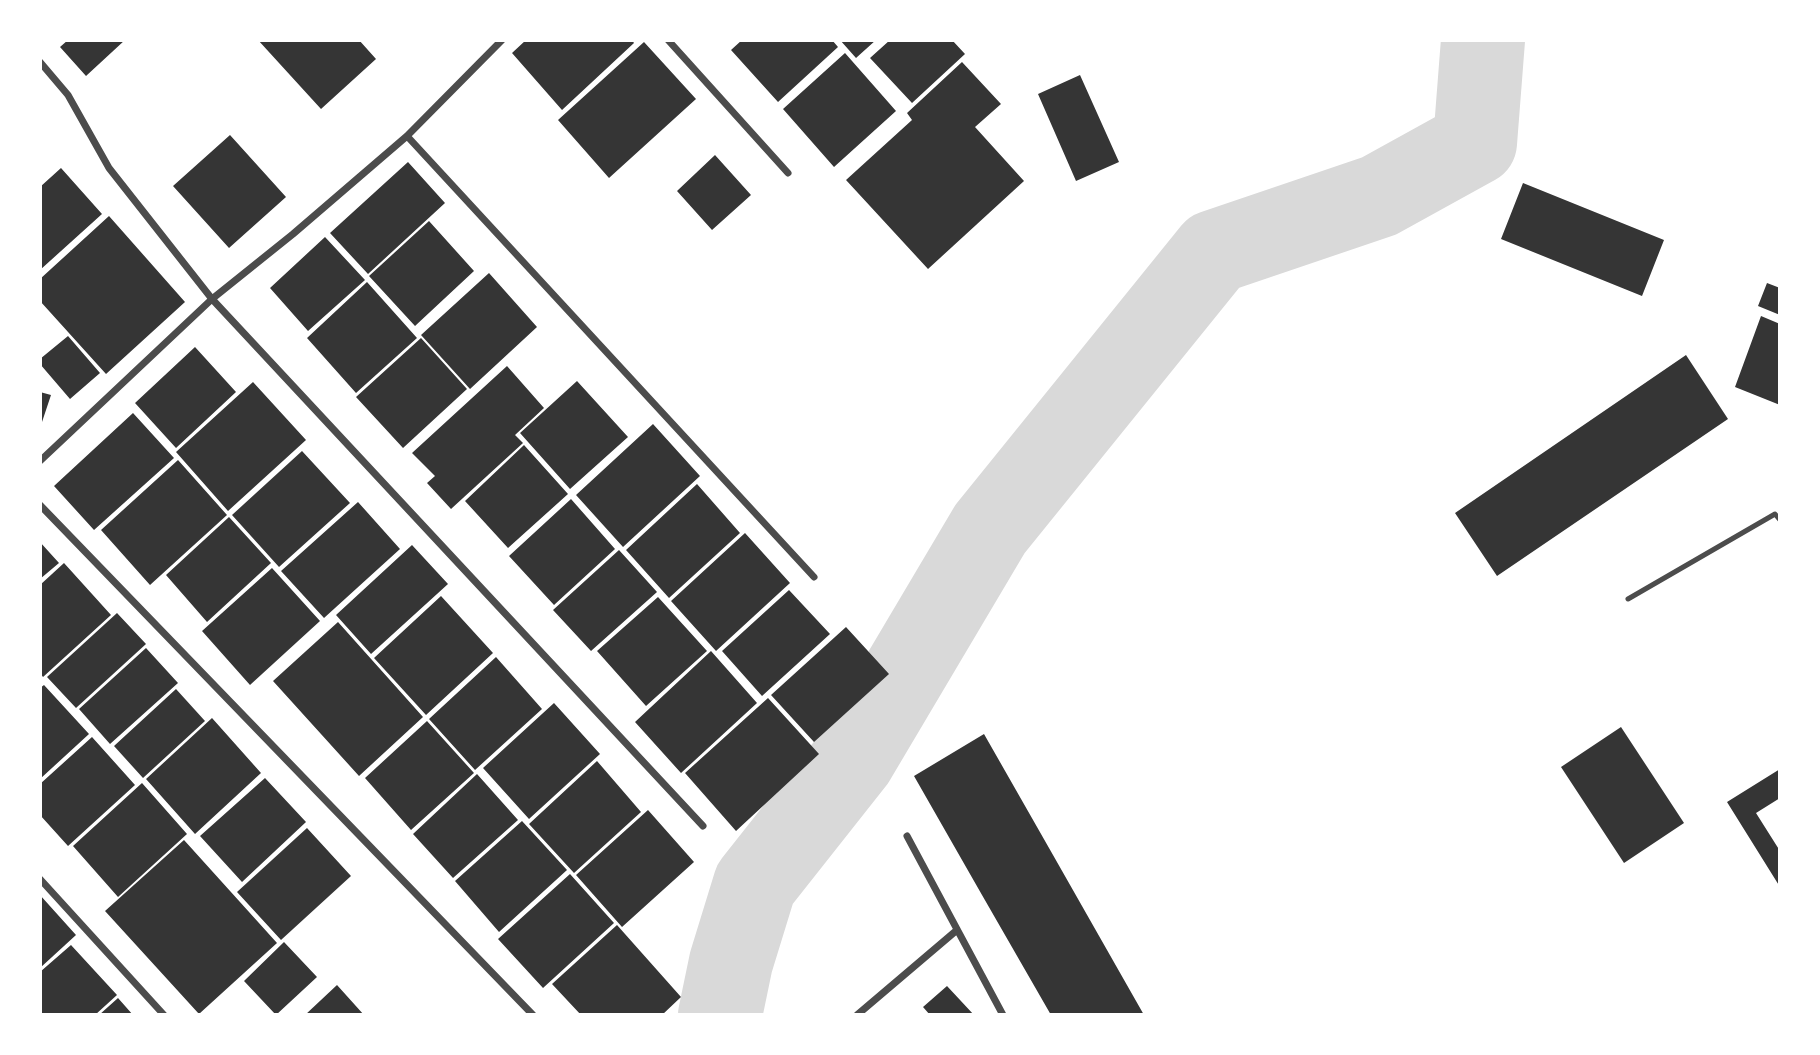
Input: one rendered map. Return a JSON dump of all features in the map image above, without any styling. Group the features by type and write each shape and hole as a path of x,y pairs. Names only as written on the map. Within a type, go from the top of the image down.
{"street":[{"path":"668,40 788,173"},
{"path":"40,461 212,299 407,136 497,42"},
{"path":"40,62 68,95 109,168 212,299 703,826"},
{"path":"407,136 814,577"},
{"path":"40,505 533,1015"},
{"path":"907,836 1003,1015"},
{"path":"40,879 164,1015"},
{"path":"857,1015 957,930"}],"lane":[{"path":"1628,599 1775,514 1780,520"}],"building":[{"path":"68,40 125,40 86,76 60,47"},
{"path":"258,40 359,40 376,59 321,109"},
{"path":"526,40 632,40 634,43 562,110 512,53"},
{"path":"742,40 832,40 838,47 778,102 731,50"},
{"path":"840,40 876,40 856,58"},
{"path":"890,40 952,40 965,54 912,103 870,58"},
{"path":"644,42 696,99 609,178 558,120"},
{"path":"845,53 896,111 834,167 783,109"},
{"path":"962,62 1001,104 975,127 1024,181 928,269 846,180 912,120 907,113"},
{"path":"1080,75 1119,162 1076,181 1038,94"},
{"path":"230,135 286,197 229,248 173,186"},
{"path":"715,155 751,195 712,230 677,191"},
{"path":"408,162 445,203 368,274 330,233"},
{"path":"61,168 102,214 40,270 40,187"},
{"path":"1523,183 1664,240 1642,296 1501,239"},
{"path":"109,216 185,302 106,374 40,301 40,279"},
{"path":"429,221 474,271 415,326 369,276"},
{"path":"325,237 365,280 308,331 270,288"},
{"path":"489,273 537,327 470,389 421,335"},
{"path":"367,282 417,338 356,393 307,338"},
{"path":"1767,283 1780,288 1780,315 1758,306"},
{"path":"1761,316 1780,324 1780,405 1735,387"},
{"path":"68,336 100,373 70,399 40,364 40,359"},
{"path":"421,338 467,389 403,448 356,397"},
{"path":"195,347 236,392 176,448 135,403"},
{"path":"1686,355 1728,419 1497,576 1455,513"},
{"path":"507,366 544,408 515,435 523,443 451,509 427,483 435,476 412,453"},
{"path":"577,381 628,437 570,489 520,433"},
{"path":"253,382 306,440 228,511 176,452"},
{"path":"40,392 51,395 41,425 40,425"},
{"path":"133,413 174,458 94,530 54,486"},
{"path":"653,424 700,476 623,547 576,495"},
{"path":"524,445 568,494 508,548 465,501"},
{"path":"302,451 350,503 279,567 232,515"},
{"path":"178,460 227,515 150,585 101,530"},
{"path":"697,484 740,533 669,598 626,550"},
{"path":"571,499 615,549 554,605 509,556"},
{"path":"358,502 400,549 324,618 281,571"},
{"path":"229,517 271,563 207,622 166,575"},
{"path":"745,533 790,583 716,651 671,601"},
{"path":"40,542 59,563 40,579"},
{"path":"412,545 448,584 371,654 336,615"},
{"path":"619,550 657,592 591,651 553,610"},
{"path":"64,563 111,615 43,677 40,673 40,585"},
{"path":"272,568 320,621 250,685 202,631"},
{"path":"789,590 830,634 762,696 722,651"},
{"path":"441,596 493,653 426,715 374,658"},
{"path":"658,597 707,651 646,706 597,651"},
{"path":"117,613 146,644 76,708 47,677"},
{"path":"338,622 423,717 359,776 273,681"},
{"path":"846,627 889,674 814,742 771,695"},
{"path":"146,648 178,683 110,744 79,709"},
{"path":"711,651 757,703 681,773 635,722"},
{"path":"496,657 542,709 475,770 429,719"},
{"path":"44,685 89,734 40,779 40,688"},
{"path":"176,689 205,721 143,778 114,746"},
{"path":"768,698 819,754 736,831 685,773"},
{"path":"554,703 600,754 529,819 483,768"},
{"path":"212,718 261,773 195,834 146,779"},
{"path":"427,721 474,773 411,830 365,778"},
{"path":"1621,727 1684,823 1624,863 1561,767"},
{"path":"984,734 1144,1015 1051,1015 914,776"},
{"path":"92,737 135,785 68,846 40,815 40,784"},
{"path":"597,761 641,812 574,873 529,824"},
{"path":"1780,769 1780,798 1756,813 1780,851 1780,887 1727,802"},
{"path":"477,774 518,820 453,878 413,834"},
{"path":"265,778 306,822 242,882 200,836"},
{"path":"142,783 187,834 118,897 73,846"},
{"path":"648,810 694,862 622,927 576,875"},
{"path":"522,821 567,870 499,932 455,881"},
{"path":"307,828 351,876 281,940 237,892"},
{"path":"184,840 277,943 199,1014 105,911"},
{"path":"570,874 614,923 543,988 498,939"},
{"path":"40,895 76,935 40,968"},
{"path":"617,925 681,997 662,1015 581,1015 552,984"},
{"path":"284,942 317,977 276,1015 244,981"},
{"path":"71,945 117,995 95,1015 40,1015 40,972"},
{"path":"337,985 364,1015 305,1015"},
{"path":"947,986 974,1015 930,1015 923,1007"},
{"path":"118,998 133,1015 99,1015"}],"waterway":[{"path":"720,1015 731,962 755,884 853,760 990,529 1214,252 1379,196 1475,143 1483,40"}]}
